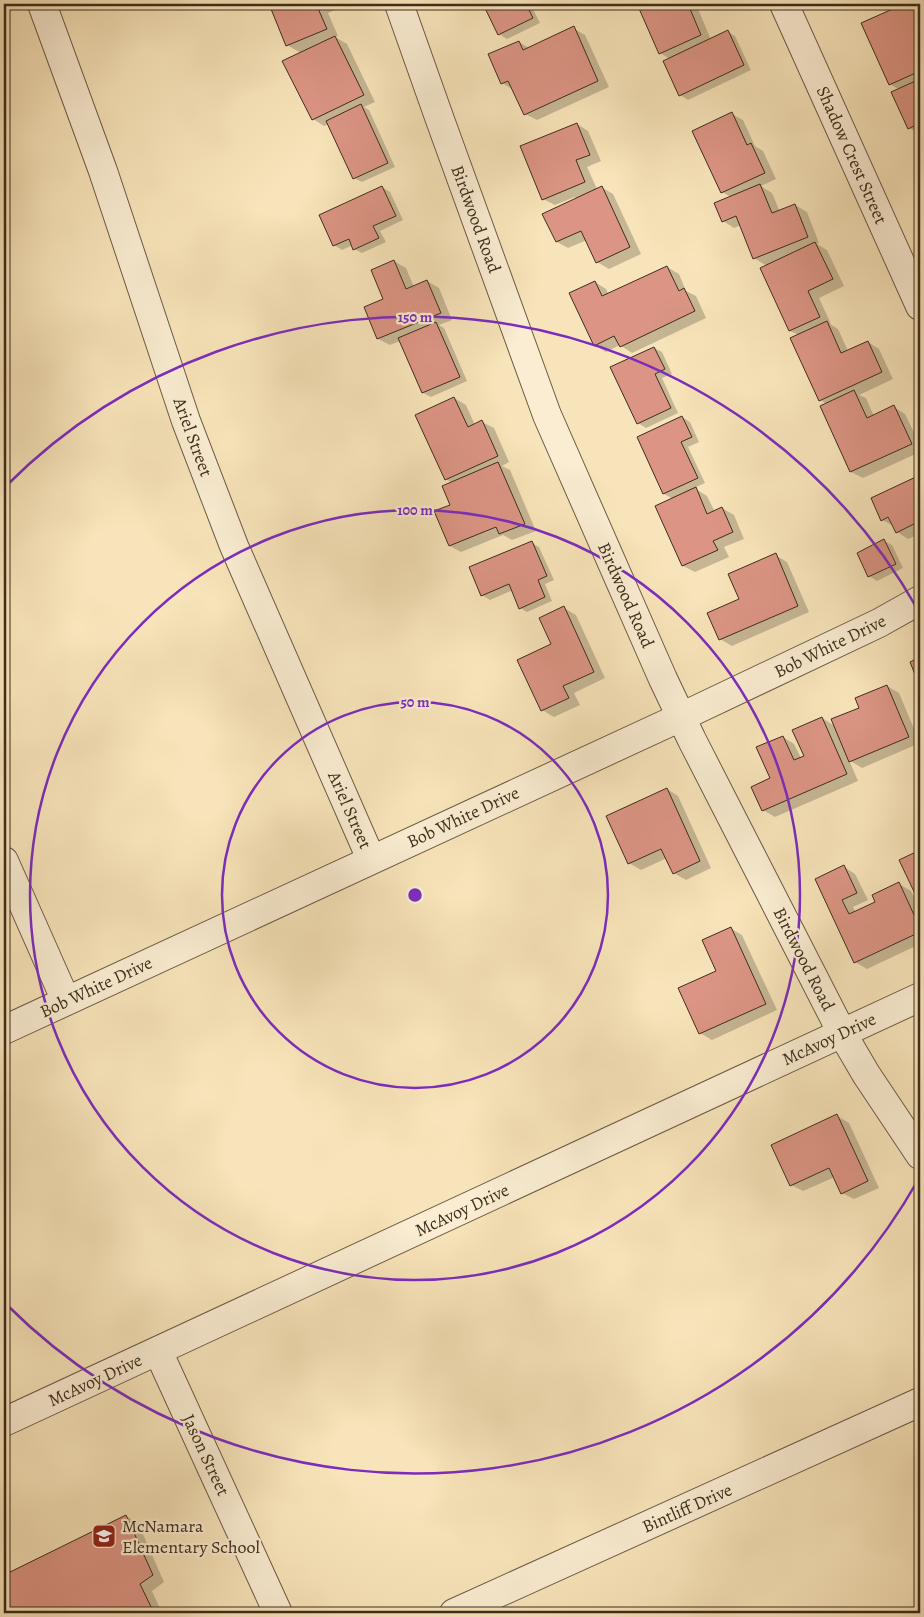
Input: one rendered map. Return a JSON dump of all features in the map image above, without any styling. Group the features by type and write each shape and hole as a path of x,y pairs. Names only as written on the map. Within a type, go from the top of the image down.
{"street":[{"name":"Ariel Street","path":"42,4 103,171 190,430 234,546 371,859"},
{"name":"Birdwood Road","path":"399,4 438,117 547,415 681,717 842,1033 866,1074 920,1155"},
{"name":"Shadow Crest Street","path":"784,4 920,306"},
{"name":"Bob White Drive","path":"4,1030 681,717 879,623 920,600"},
{"path":"4,861 66,1001"},
{"name":"McAvoy Drive","path":"4,1422 920,997"},
{"name":"Jason Street","path":"158,1351 278,1613"},
{"name":"Bintliff Drive","path":"454,1613 920,1402"}],"building":[{"path":"269,4 323,4 317,6 327,29 286,46"},
{"path":"483,4 526,4 533,18 498,35"},
{"path":"637,4 688,4 701,35 659,54"},
{"path":"904,4 919,4 920,7 920,71 889,85 861,23"},
{"path":"574,26 598,81 524,115 508,81 501,84 488,54 519,41 523,50"},
{"path":"728,30 744,65 679,96 663,61"},
{"path":"335,36 364,95 312,120 282,61"},
{"path":"920,79 920,123 908,129 891,92"},
{"path":"361,104 388,163 353,179 326,121"},
{"path":"732,112 747,145 751,143 765,173 721,193 692,131"},
{"path":"577,123 590,155 576,160 585,182 542,200 520,146"},
{"path":"760,184 772,213 795,204 808,237 753,259 736,216 722,222 714,203"},
{"path":"382,186 396,216 373,226 379,238 353,250 349,239 333,246 319,215"},
{"path":"602,186 630,247 596,263 581,231 556,242 542,214"},
{"path":"815,242 833,279 808,291 820,317 789,331 760,268"},
{"path":"394,260 406,289 427,280 441,313 377,339 364,307 383,299 371,270"},
{"path":"667,266 679,291 684,288 695,311 620,347 614,336 594,346 569,293 595,281 602,296"},
{"path":"827,321 841,353 868,341 882,372 819,401 790,338"},
{"path":"436,322 460,377 422,393 398,338"},
{"path":"654,347 665,369 655,374 671,408 637,424 610,367"},
{"path":"854,390 867,418 894,405 912,444 850,472 820,406"},
{"path":"454,397 468,427 482,420 498,456 445,480 415,415"},
{"path":"682,416 692,437 681,442 698,478 663,494 637,437"},
{"path":"498,462 525,524 499,534 496,527 449,546 434,511 450,505 442,486"},
{"path":"920,475 920,536 914,524 896,533 888,517 881,521 871,498"},
{"path":"696,487 707,514 722,507 733,532 713,541 718,550 682,566 655,506"},
{"path":"884,539 896,564 868,577 857,553"},
{"path":"532,541 547,576 538,580 545,597 519,609 509,584 481,596 469,567"},
{"path":"776,553 798,606 719,640 707,613 739,599 728,574"},
{"path":"564,606 594,672 563,686 569,698 541,711 517,660 551,644 539,618"},
{"path":"920,657 920,687 910,662"},
{"path":"887,685 909,737 849,762 831,719 859,708 855,698"},
{"path":"822,717 847,774 762,811 751,787 770,778 756,747 783,736 794,760 804,756 792,730"},
{"path":"667,788 700,861 673,874 661,849 628,864 606,816"},
{"path":"920,850 920,899 918,900 899,860"},
{"path":"844,865 857,893 842,900 849,914 875,902 872,895 899,882 920,928 920,932 854,963 815,879"},
{"path":"731,927 766,1004 699,1034 678,988 716,971 702,940"},
{"path":"837,1114 868,1181 841,1194 829,1168 790,1186 771,1145"},
{"path":"126,1515 153,1575 140,1584 154,1613 4,1613 4,1575"}],"place":[{"name":"McNamara Elementary School","path":"104,1536"}]}
